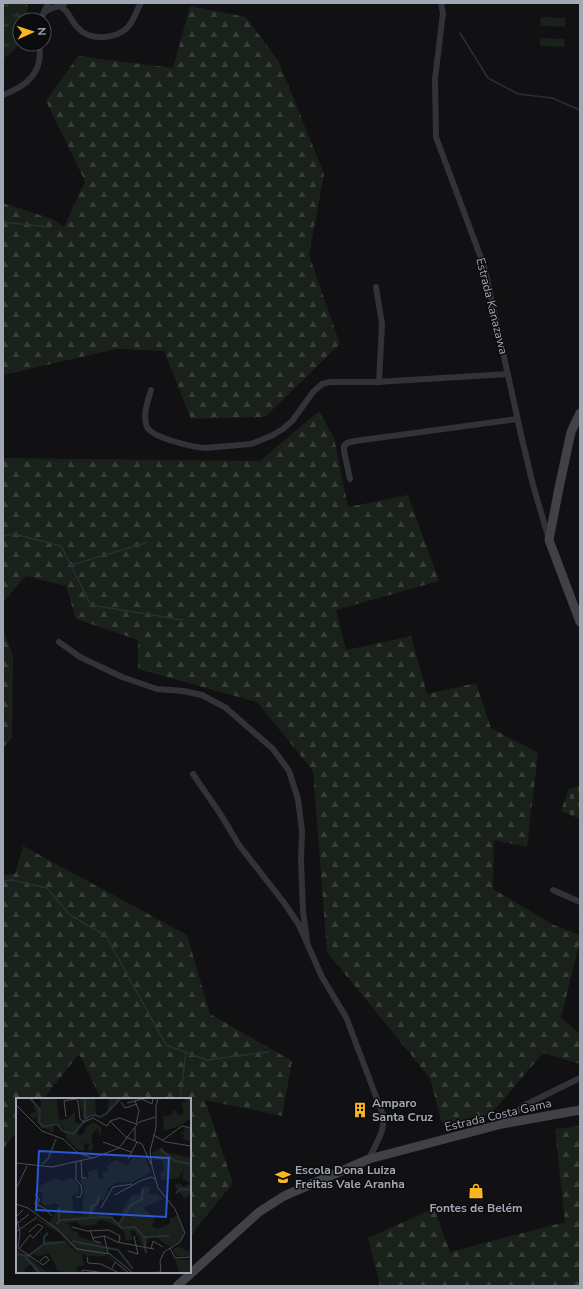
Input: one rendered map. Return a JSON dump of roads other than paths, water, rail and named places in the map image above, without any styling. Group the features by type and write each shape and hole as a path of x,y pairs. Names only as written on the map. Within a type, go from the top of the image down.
{"main road":[{"path":"580,413 571,432 549,540 580,622"},
{"name":"Estrada Costa Gama","path":"177,1286 259,1212 284,1196 369,1159 502,1124 580,1110"}],"street":[{"path":"44,12 49,3"},
{"path":"46,12 51,7 62,4 76,26 85,33 97,37 111,36 128,27 141,3"},
{"name":"Estrada Kanazawa","path":"441,3 443,13 435,79 436,137 484,266 517,419 533,485 549,540"},
{"path":"3,95 18,89 31,79 38,64 40,52"},
{"path":"376,287 382,324 379,382"},
{"path":"151,390 145,417 146,426 151,432 157,436 197,448 205,448 251,444 271,436 283,429 293,420 313,392 322,384 330,382 379,382 508,374"},
{"path":"350,479 344,451 344,446 347,443 517,419"},
{"path":"59,642 80,657 122,677 157,689 182,691 202,695 226,708 273,749 289,771 298,799 302,831 301,860 303,904 307,941"},
{"path":"194,774 239,845 285,904 299,925 322,977 346,1017 383,1115 383,1130 369,1159"},
{"path":"553,890 580,902"},
{"path":"502,1124 525,1105 580,1078"}],"waterway":[{"path":"460,33 488,78 518,94 552,98 580,110"},
{"path":"3,222 50,227"},
{"path":"3,536 14,534 61,546 91,605 183,620"},
{"path":"71,565 145,543"},
{"path":"3,881 12,880 47,888 70,915 106,936 166,1045 207,1060 268,1052"},
{"path":"180,1098 186,1052"}],"place":[{"name":"Amparo Santa Cruz","path":"360,1110"},
{"name":"Escola Dona Luiza Freitas Vale Aranha","path":"283,1177"},
{"name":"Fontes de Belém","path":"476,1191"}]}
